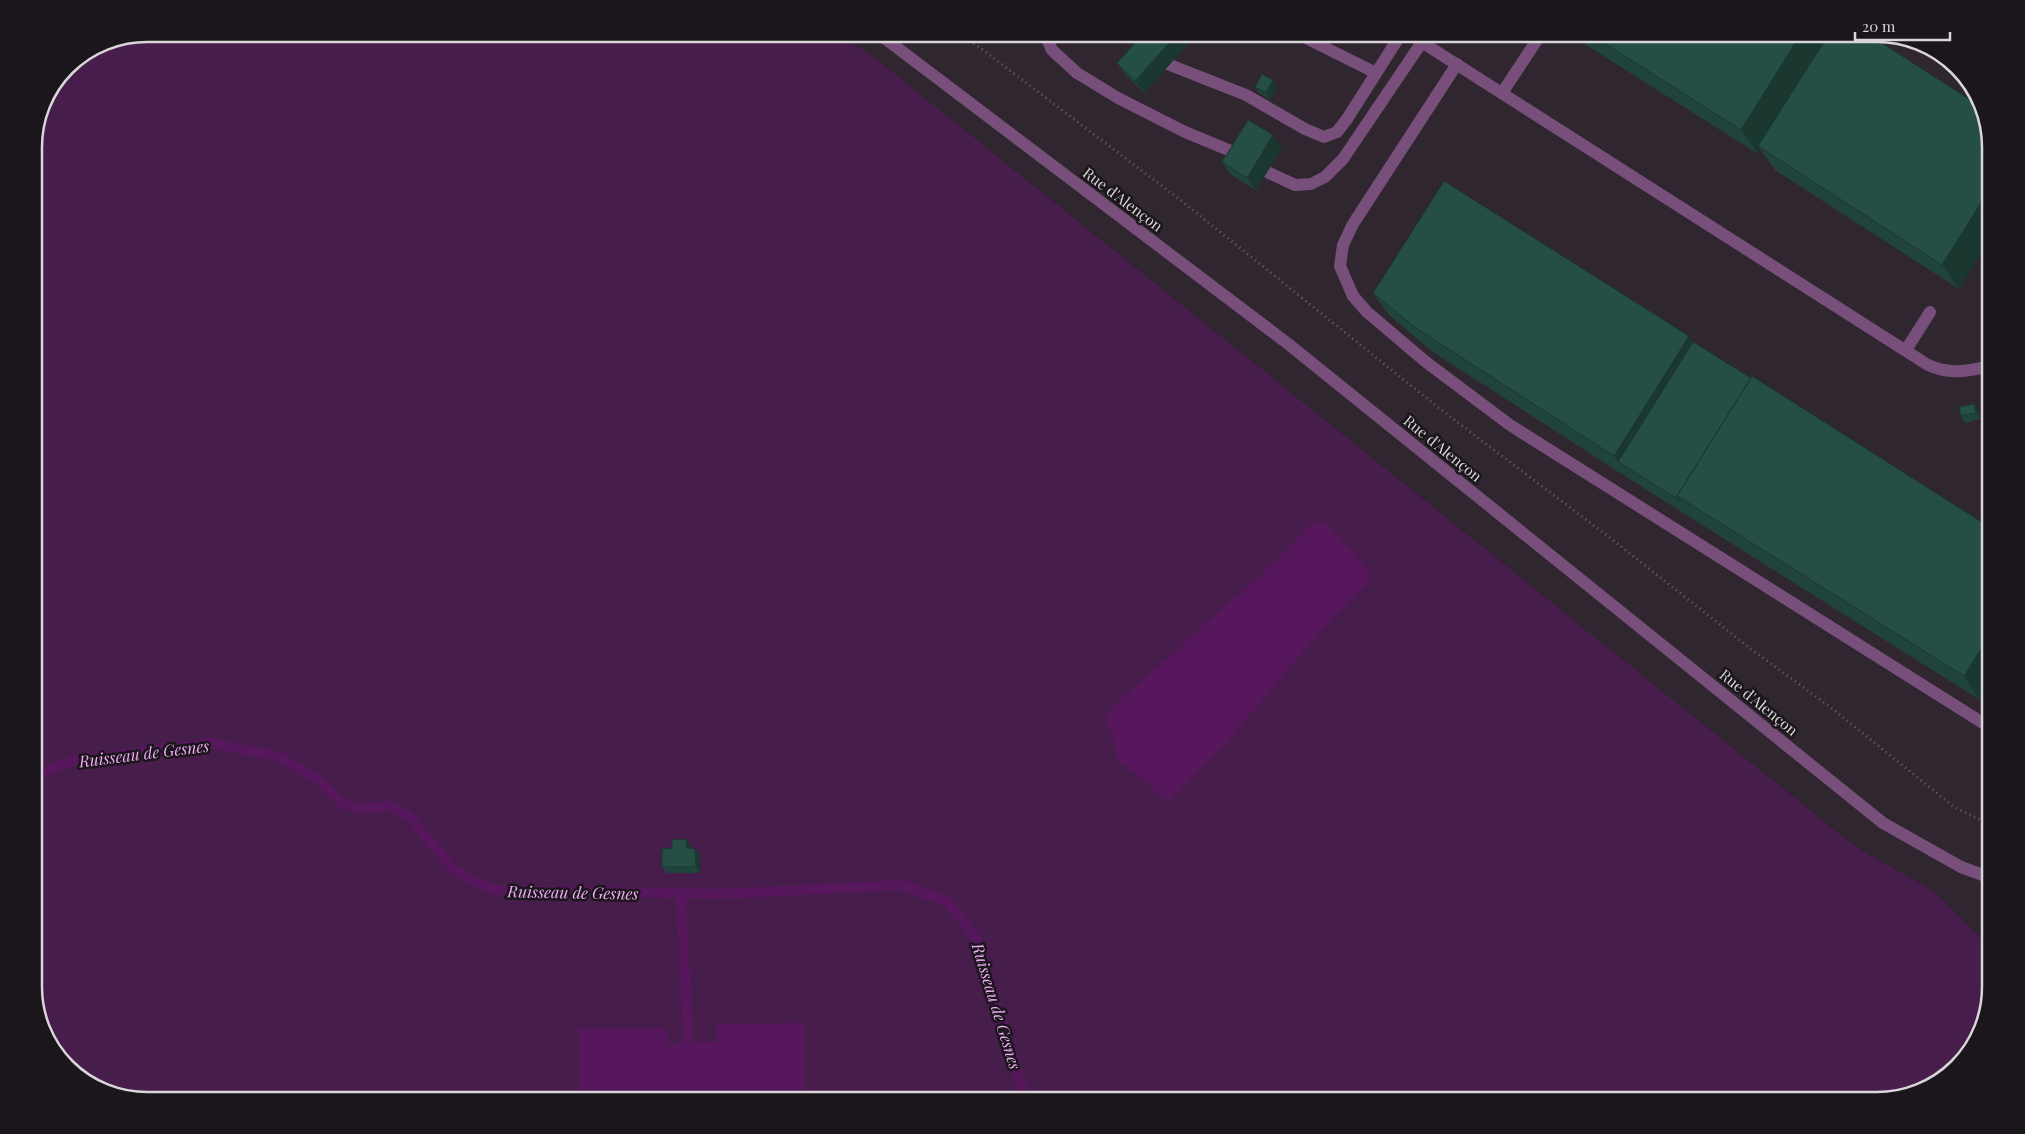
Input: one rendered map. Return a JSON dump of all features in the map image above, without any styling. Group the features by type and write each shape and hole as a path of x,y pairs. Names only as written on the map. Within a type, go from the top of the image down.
{"street":[{"path":"1049,42 1052,50 1077,73 1118,98 1185,132 1243,156"},
{"path":"1142,42 1150,48"},
{"path":"1315,42 1376,73"},
{"path":"1170,64 1246,95 1305,129 1324,137 1336,132 1396,42"},
{"path":"1422,42 1940,370 1964,371 1982,368"},
{"path":"1267,172 1295,185 1311,184 1325,177 1343,159 1422,42"},
{"path":"1502,93 1536,42"},
{"name":"Rue d'Alençon","path":"890,43 1287,343 1883,823 1961,867 1982,875"},
{"path":"1457,64 1350,231 1344,245 1340,266 1353,296 1367,312 1426,362 1510,425 1982,722"},
{"path":"1906,350 1930,312"}],"path":[{"name":"Rue d'Alençon","path":"973,43 1184,202 1440,409 1609,536 1747,646 1834,710 1954,808 1982,820"}],"shaded area":[{"path":"1878,42 1891,43 1918,50 1941,64 1961,84 1975,107 1982,141 1982,939 1934,891 1856,847 874,57 853,43"},
{"path":"141,43 853,43 874,57 1856,847 1934,891 1982,939 1982,1000 1979,1014 1975,1027 1952,1061 1918,1084 1891,1091 147,1092 134,1091 107,1084 84,1070 60,1045 48,1020 43,993 43,141 50,107 60,89 73,73 89,60 107,50"},
{"path":"1323,521 1370,571 1369,582 1316,636 1230,739 1168,802 1116,758 1116,746 1105,719 1115,705 1283,554 1309,525"},
{"path":"805,1023 805,1092 579,1092 579,1028 666,1029 668,1044 717,1042 717,1024"}],"building":[{"path":"1135,42 1169,42 1135,81 1117,63"},
{"path":"1603,42 1796,42 1741,130"},
{"path":"1824,42 1881,42 1971,101 1979,120 1982,141 1982,201 1942,265 1758,146"},
{"path":"1262,74 1273,80 1266,93 1255,87"},
{"path":"1248,120 1273,135 1247,178 1222,162"},
{"path":"1444,181 1689,336 1614,456 1416,328 1373,293"},
{"path":"1693,342 1751,378 1677,496 1681,501 1618,462"},
{"path":"1752,376 1982,522 1982,647 1964,676 1677,496"},
{"path":"1974,404 1976,413 1961,416 1959,407"},
{"path":"686,839 687,848 695,849 696,867 662,867 662,849 672,848 672,840"}],"waterway":[{"name":"Ruisseau de Gesnes","path":"43,772 69,762 210,743 280,757 317,779 342,803 362,809 389,806 408,815 453,869 475,882 498,890 724,894 903,885 948,902 976,938 1024,1092"},
{"path":"681,893 689,1057"}]}
